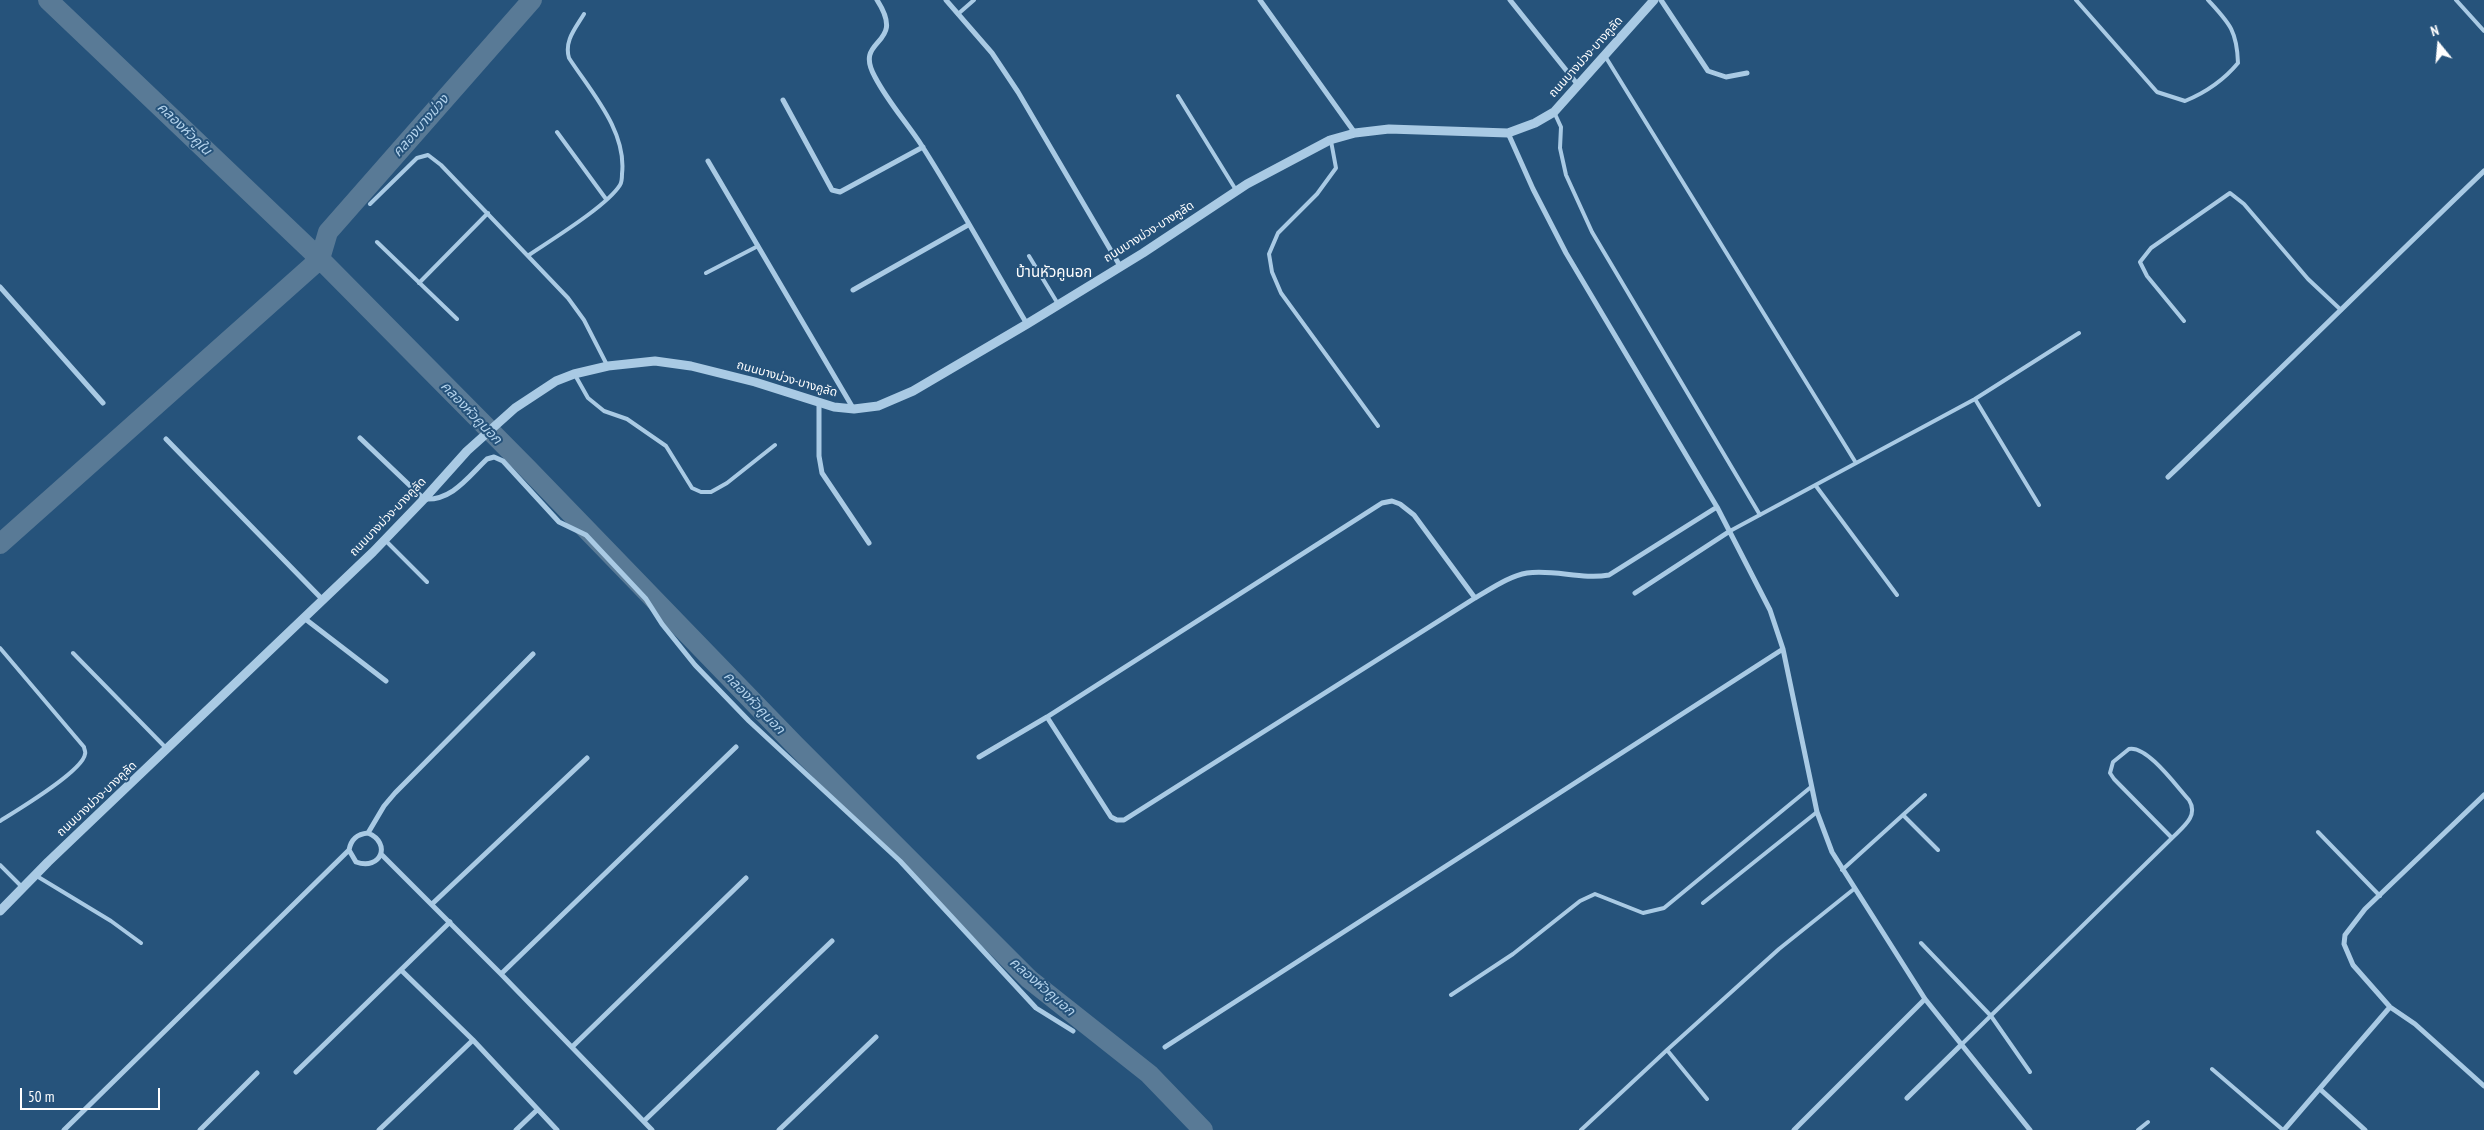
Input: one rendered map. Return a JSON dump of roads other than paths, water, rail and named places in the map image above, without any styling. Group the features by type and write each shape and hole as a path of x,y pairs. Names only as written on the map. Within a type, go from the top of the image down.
{"street":[{"path":"877,0 886,14 888,25 885,36 870,50 868,60 874,76 923,147 1027,324"},
{"path":"946,0 992,53 1018,92 1120,266"},
{"path":"1260,0 1355,133"},
{"path":"1510,0 1578,85"},
{"name":"ถนนบางม่วง-บางคูลัด","path":"0,911 35,875 168,750 384,540 467,451 515,408 556,381 574,374 608,366 654,361 691,366 854,410 878,406 912,391 1027,324 1236,191 1330,140 1355,133 1389,129 1508,132 1535,123 1554,112 1654,0"},
{"path":"1661,0 1708,71 1726,77 1747,73"},
{"path":"783,100 832,190 840,192 923,147"},
{"path":"1508,132 1532,189 1566,253 1717,507 1770,610 1783,649 1817,812 1832,852 1925,999 2030,1130"},
{"path":"708,161 854,410"},
{"path":"2168,477 2341,310 2413,237 2484,171"},
{"path":"853,290 968,225"},
{"path":"0,287 103,403"},
{"path":"819,402 819,456 822,474 869,543"},
{"path":"360,438 424,499 436,500 447,496 487,459 494,457 503,461 559,522 586,536 646,599 662,624 695,665 749,721 900,861 1036,1008 1073,1030"},
{"path":"166,439 322,599"},
{"path":"979,757 1048,717 1382,503 1392,501 1400,504 1414,515 1474,598"},
{"path":"1048,717 1111,816 1117,820 1124,820 1474,598 1512,578 1527,573 1592,577 1609,575 1717,507"},
{"path":"1635,594 1730,531"},
{"path":"304,618 386,681"},
{"path":"1165,1046 1783,649"},
{"path":"368,833 380,840 380,854 377,860 363,865 351,857 350,843 354,837 368,833 384,806 395,793 533,654"},
{"path":"501,974 736,747"},
{"path":"432,904 587,758"},
{"path":"2484,795 2365,909 2345,935 2344,944 2353,964 2390,1007 2415,1024 2484,1086"},
{"path":"64,1130 349,850"},
{"path":"380,854 450,922 652,1130"},
{"path":"572,1047 746,878"},
{"path":"296,1072 450,922"},
{"path":"644,1121 832,941"},
{"path":"401,970 473,1040 537,1110 558,1130"},
{"path":"1794,1130 1925,999"},
{"path":"2284,1130 2321,1090 2390,1007"},
{"path":"779,1130 876,1037"},
{"path":"379,1130 473,1040"},
{"path":"1907,1098 1961,1045"},
{"path":"200,1130 257,1073"},
{"path":"2321,1090 2365,1130"},
{"path":"516,1130 537,1110"}],"lane":[{"path":"958,14 974,0"},
{"path":"2076,0 2157,92 2185,101 2204,93 2227,76 2238,63 2238,42 2233,30 2208,0"},
{"path":"2456,0 2484,31"},
{"path":"529,256 606,199 621,184 622,151 614,126 569,58 566,49 568,41 584,14"},
{"path":"1604,55 1856,463"},
{"path":"1178,96 1236,191"},
{"path":"1554,112 1561,127 1560,148 1566,175 1592,232 1760,515"},
{"path":"557,132 606,199"},
{"path":"1330,140 1336,168 1318,194 1278,234 1269,254 1270,263 1280,293 1378,426"},
{"path":"370,204 417,158 428,155 441,165 529,256 584,320 608,366"},
{"path":"2184,321 2147,276 2140,262 2151,248 2230,193 2244,204 2308,279 2341,310"},
{"path":"419,282 488,213"},
{"path":"377,242 457,318"},
{"path":"706,272 758,246"},
{"path":"1029,256 1058,304"},
{"path":"1730,531 1975,399 2079,333"},
{"path":"574,374 588,398 604,411 627,419 666,446 692,488 701,492 711,492 727,483 775,445"},
{"path":"1975,399 2039,505"},
{"path":"1816,486 1897,595"},
{"path":"384,540 427,582"},
{"path":"0,648 84,747 85,755 80,765 69,775 0,821"},
{"path":"73,653 168,750"},
{"path":"1961,1045 2172,838 2192,817 2192,806 2148,756 2140,749 2129,748 2113,762 2110,773 2172,838"},
{"path":"1451,995 1513,954 1580,901 1595,894 1643,913 1664,908 1811,786"},
{"path":"1842,870 1925,795"},
{"path":"1703,903 1817,812"},
{"path":"1903,815 1938,850"},
{"path":"2318,832 2380,896"},
{"path":"0,865 23,888"},
{"path":"35,875 111,921 141,943"},
{"path":"1581,1130 1779,949 1854,889"},
{"path":"1921,943 1991,1016 2030,1072"},
{"path":"1667,1050 1707,1099"},
{"path":"2212,1069 2284,1130"},
{"path":"2138,1130 2148,1122"}],"waterway":[{"name":"คลองหัวคูนอก","path":"48,0 320,259 527,468 794,744 1029,979 1149,1074 1203,1130"},
{"name":"คลองบางม่วง","path":"320,259 328,232 532,0"},
{"path":"0,544 320,259"}],"district":[{"name":"บ้านหัวคูนอก","path":"1054,273"}],"water label":[{"name":"คลองหัวคูใน","path":"184,129"}]}
